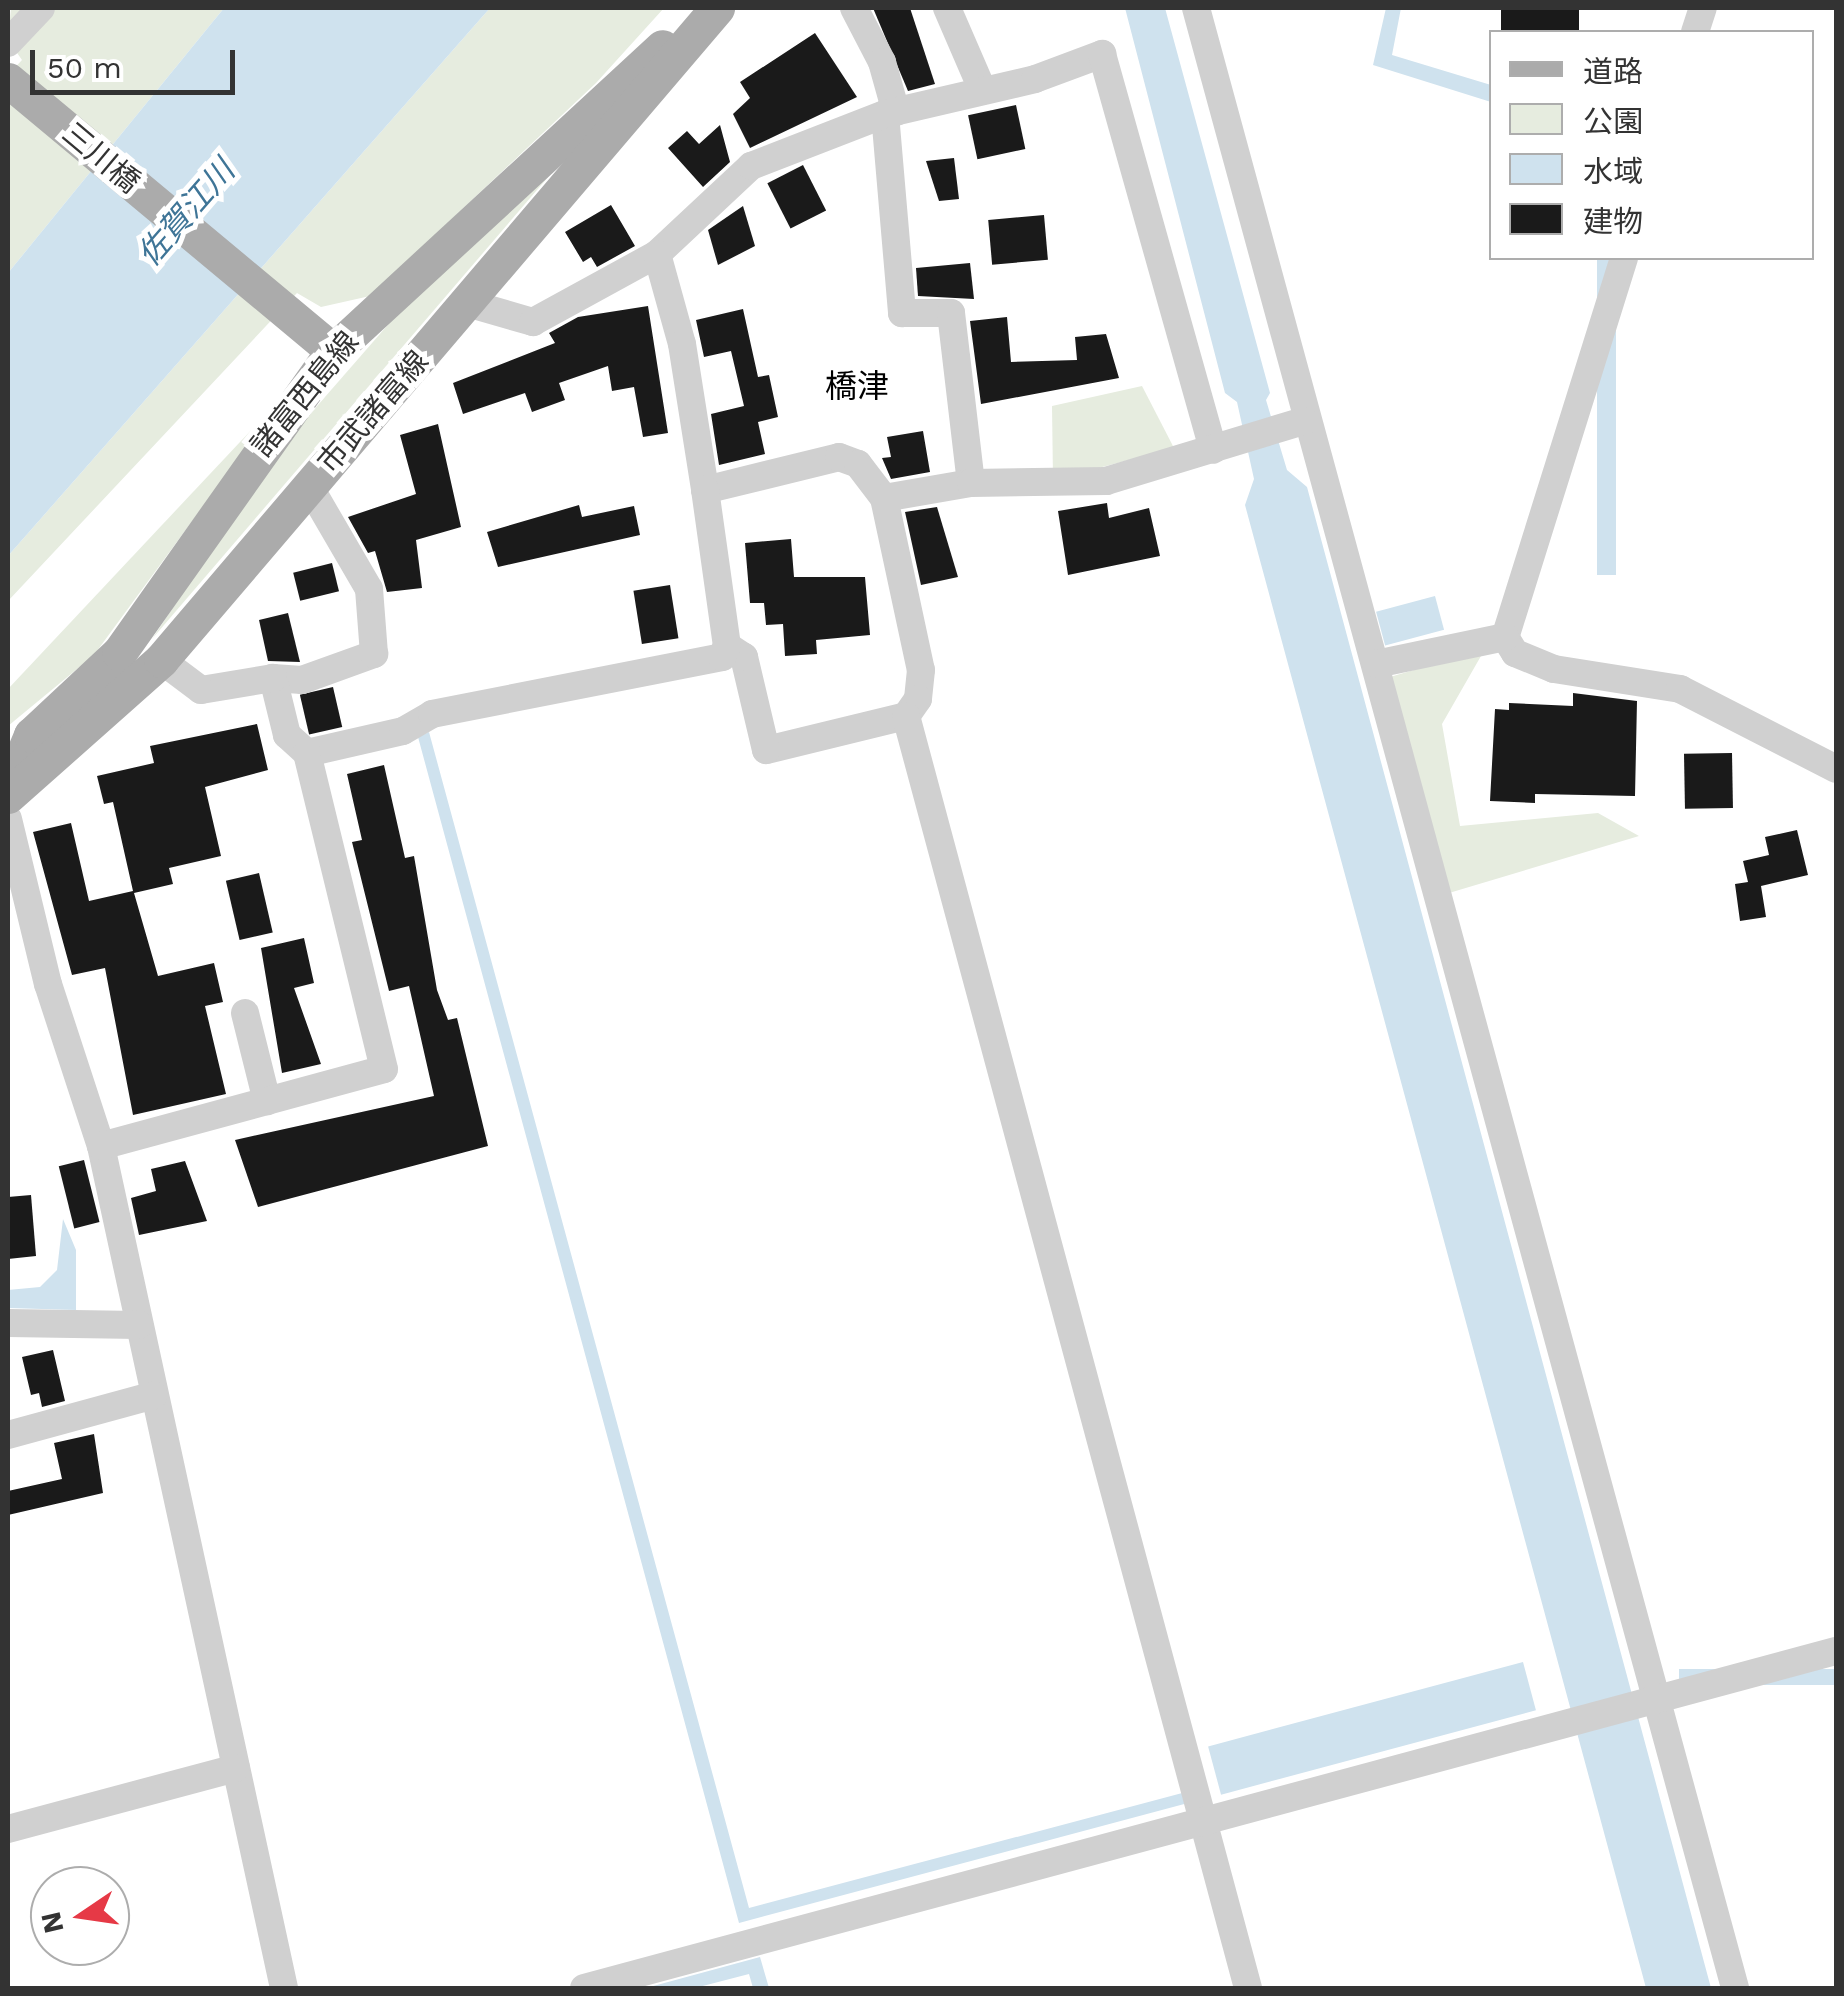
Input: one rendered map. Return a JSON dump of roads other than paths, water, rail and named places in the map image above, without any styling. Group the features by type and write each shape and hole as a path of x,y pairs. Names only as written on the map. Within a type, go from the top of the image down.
{"main road":[{"name":"諸富西島線","path":"8,793 32,735 119,653 333,351 708,8"},
{"name":"市武諸富線","path":"8,793 161,660 718,8"},
{"name":"三川橋","path":"8,80 333,351"}],"street":[{"path":"8,43 41,8"},
{"path":"854,8 882,62 890,113 902,312 950,313 971,484"},
{"path":"946,8 982,92"},
{"path":"1196,8 1295,423 1376,664 1647,1700 1735,1988"},
{"path":"466,302 533,322 656,254 751,166 890,113 982,92 1102,54 1220,448"},
{"path":"307,753 404,730 432,714 722,657 726,646 706,490 682,344 656,254"},
{"path":"1623,260 1506,637 1515,653 1554,670 1680,690 1836,769"},
{"path":"884,498 971,484 1106,481 1295,423"},
{"path":"706,490 838,457 858,464 884,498 920,670 918,700 906,716 766,750 744,657 726,646"},
{"path":"161,660 201,690 273,678 302,680 374,654 369,589 310,486"},
{"path":"1376,664 1506,637"},
{"path":"102,1146 384,1069 307,753 287,735 273,678"},
{"path":"906,716 1248,1988"},
{"path":"8,819 48,984 102,1146 284,1988"},
{"path":"245,1012 267,1101"},
{"path":"8,1323 139,1325"},
{"path":"8,1435 154,1395"},
{"path":"584,1988 1836,1651"},
{"path":"8,1829 236,1768"}],"water":[{"name":"佐賀江川","path":"224,8 490,8 8,556 8,273"},
{"path":"1125,8 1165,8 1270,393 1266,400 1287,470 1307,487 1711,1988 1646,1988 1245,505 1254,479 1237,402 1225,393"},
{"path":"1386,8 1401,8 1392,55 1489,84 1489,101 1373,65"},
{"path":"1597,260 1616,260 1616,575 1597,575"},
{"path":"1435,596 1444,630 1385,646 1376,612"},
{"path":"429,732 749,1908 1186,1792 1188,1803 739,1923 418,737"},
{"path":"63,1219 76,1250 76,1310 8,1308 8,1290 40,1287 57,1270"},
{"path":"1523,1662 1536,1710 1221,1795 1208,1746"},
{"path":"1679,1669 1836,1669 1836,1685 1679,1685"},
{"path":"760,1957 769,1988 753,1988 749,1974 695,1988 646,1988"}],"district":[{"name":"橋津","path":"857,386"}]}
